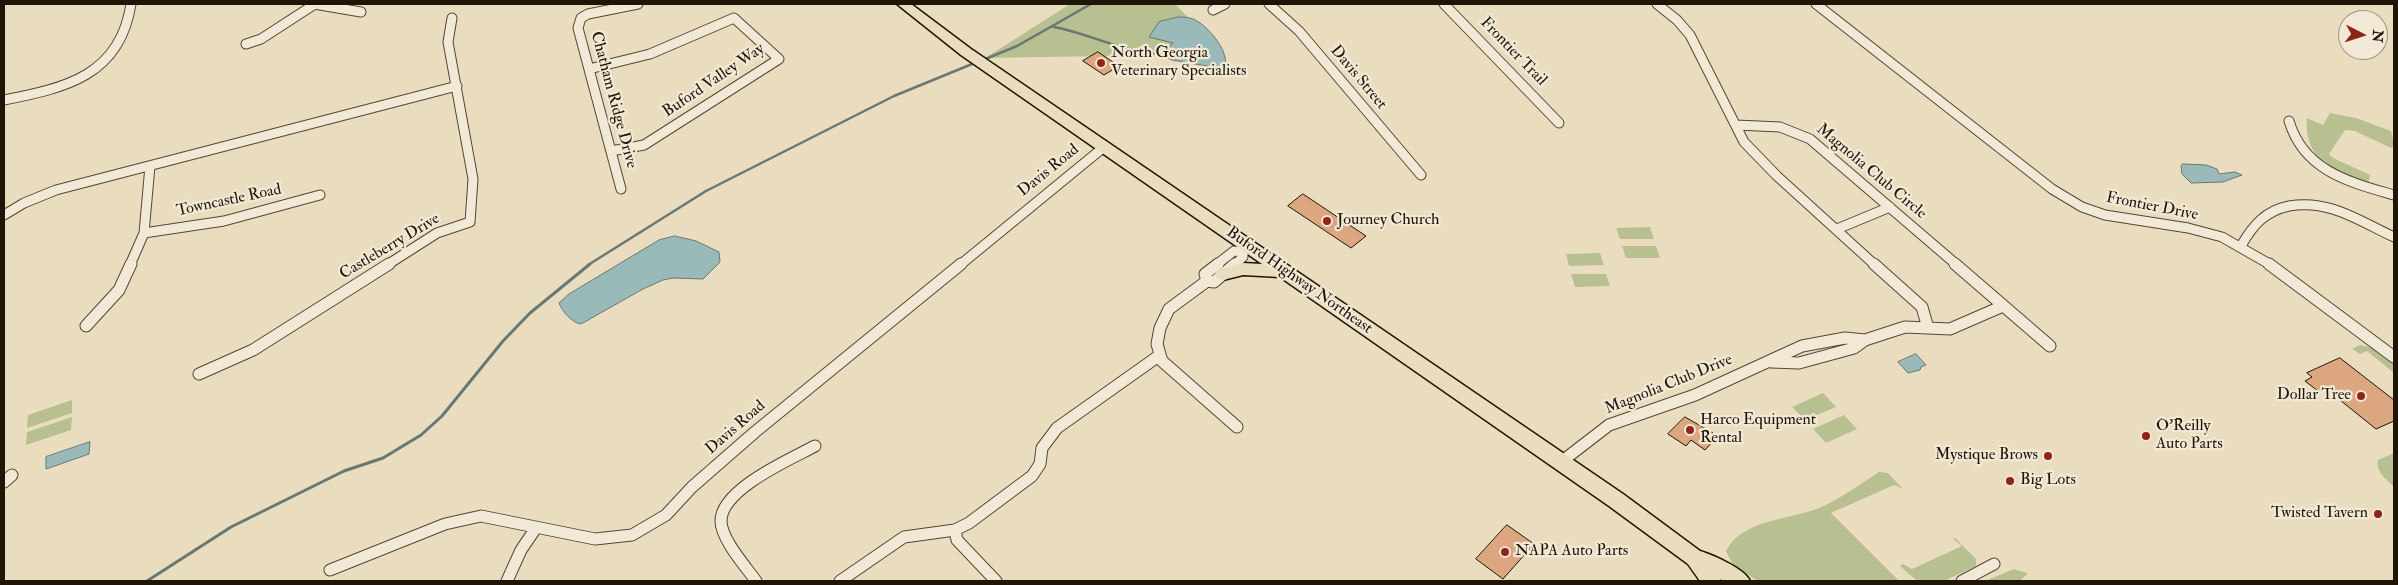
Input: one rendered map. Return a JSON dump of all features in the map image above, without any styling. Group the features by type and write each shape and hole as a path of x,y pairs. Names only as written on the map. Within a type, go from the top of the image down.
{"main road":[{"name":"Buford Highway Northeast","path":"903,4 966,52 1104,147 1246,249 1284,271 1561,462 1696,558"},
{"path":"1224,274 1243,269 1284,271"},
{"path":"1696,558 1711,581"},
{"path":"1696,558 1706,561 1740,581"}],"street":[{"path":"4,100 62,87 100,68 124,33 131,4"},
{"path":"246,44 261,39 315,4 361,12"},
{"name":"Chatham Ridge Drive","path":"621,189 578,28 581,18 588,14 638,4"},
{"path":"1213,10 1225,4"},
{"name":"Davis Street","path":"1269,4 1299,31 1421,175"},
{"name":"Frontier Trail","path":"1444,4 1559,123"},
{"path":"1657,4 1677,20 1690,35 1744,142 1776,176 1922,306 1928,328"},
{"name":"Frontier Drive","path":"1816,4 2052,189 2082,207 2105,216 2188,228 2222,237 2241,246 2284,273 2394,357"},
{"name":"Castleberry Drive","path":"200,374 253,350 437,233 470,222 473,179 448,42 452,18"},
{"name":"Buford Valley Way","path":"589,69 650,54 734,18 779,59 644,145 611,151"},
{"path":"4,214 24,203 56,190 457,86"},
{"path":"2289,121 2297,142 2305,152 2326,170 2358,184 2394,195"},
{"name":"Magnolia Club Circle","path":"1736,124 1765,123 1793,130 1820,146 2050,346"},
{"name":"Davis Road","path":"330,570 445,524 481,516 595,539 632,535 666,516 692,487 755,432 1104,147"},
{"path":"86,326 119,290 144,233 150,166"},
{"name":"Towncastle Road","path":"144,233 224,221 320,195"},
{"path":"2241,246 2251,228 2267,212 2302,202 2330,206 2394,237"},
{"path":"1837,229 1890,207"},
{"path":"1246,249 1243,258 1214,282 1207,280 1206,274 1234,251 1246,249"},
{"path":"1207,280 1170,309 1160,328 1157,344 1162,361 1237,427"},
{"name":"Magnolia Club Drive","path":"1770,362 1799,363 1854,348 1865,340 1905,327 1950,329 2003,306"},
{"name":"Magnolia Club Drive","path":"1561,462 1609,426 1695,395 1802,346 1845,338 1865,340"},
{"path":"1817,344 1825,356"},
{"path":"840,581 904,537 921,532 956,530 969,523 1032,476 1040,464 1042,448 1057,428 1160,355"},
{"path":"756,581 725,534 721,520 727,505 754,480 815,446"},
{"path":"507,581 521,550 536,528"},
{"path":"956,530 957,540 996,581"},
{"path":"1962,581 1994,564"}],"green space":[{"path":"1070,4 1175,4 1224,54 985,58"},
{"path":"2330,113 2356,118 2391,131 2394,145 2391,148 2355,131 2345,130 2329,154 2333,158 2370,175 2368,184 2333,169 2323,162 2310,144 2307,132 2307,118 2323,125"},
{"path":"1650,227 1654,239 1620,239 1616,228"},
{"path":"1622,246 1656,246 1660,258 1626,258"},
{"path":"1600,253 1604,265 1569,266 1566,254"},
{"path":"1571,274 1606,274 1610,286 1575,287"},
{"path":"2360,345 2374,348 2394,363 2394,373 2367,351 2360,354 2352,349"},
{"path":"1823,393 1836,407 1805,420 1792,407"},
{"path":"72,400 72,413 27,428 28,415"},
{"path":"1844,415 1857,429 1826,443 1813,429"},
{"path":"72,417 71,430 26,445 27,432"},
{"path":"2394,454 2394,487 2378,468 2378,460"},
{"path":"1879,472 1888,473 1903,489 1894,485 1831,513 1899,581 1758,581 1733,565 1726,551 1733,540 1743,532 1755,526 1819,508 1842,496"},
{"path":"1955,538 1976,559 1976,566 1944,581 1917,581 1900,566 1903,564 1912,569 1962,546 1953,539"},
{"path":"2014,569 2027,573 2021,579 2024,581 1985,581"}],"water":[{"path":"1178,17 1187,17 1199,22 1212,34 1225,56 1226,63 1224,69 1172,60 1166,57 1165,51 1173,43 1149,37 1159,22"},
{"path":"2183,164 2206,165 2217,169 2219,174 2235,172 2242,175 2223,182 2191,183 2182,174 2181,166"},
{"path":"675,236 696,241 719,252 720,262 703,279 673,278 663,280 643,289 581,324 571,319 562,310 559,303 569,294 659,240"},
{"path":"1916,354 1926,365 1921,367 1920,370 1908,373 1898,362"},
{"path":"90,442 89,454 46,469 46,457"}],"building":[{"name":"North Georgia Veterinary Specialists","path":"1098,52 1119,66 1104,75 1083,61"},
{"name":"Journey Church","path":"1303,194 1366,236 1351,248 1288,206"},
{"name":"Dollar Tree","path":"2340,358 2394,400 2394,421 2376,429 2325,388 2318,391 2305,381 2312,377 2307,373"},
{"name":"Harco Equipment Rental","path":"1685,417 1718,436 1705,450 1691,440 1686,446 1668,434"},
{"name":"NAPA Auto Parts","path":"1507,525 1534,544 1503,579 1476,559"}],"waterway":[{"path":"983,60 1017,46 1091,4"},
{"path":"1054,27 1136,51 1165,54"},
{"path":"588,265 706,191 894,96 977,62"},
{"path":"147,581 231,527 344,471 383,458 421,435 442,416 503,341 530,313 590,264"}],"place":[{"name":"North Georgia Veterinary Specialists","path":"1101,63"},
{"name":"Journey Church","path":"1327,221"},
{"name":"Dollar Tree","path":"2361,396"},
{"name":"Harco Equipment Rental","path":"1690,430"},
{"name":"O'Reilly Auto Parts","path":"2146,436"},
{"name":"Mystique Brows","path":"2048,456"},
{"name":"Big Lots","path":"2010,481"},
{"name":"Twisted Tavern","path":"2378,514"},
{"name":"NAPA Auto Parts","path":"1505,552"}]}
